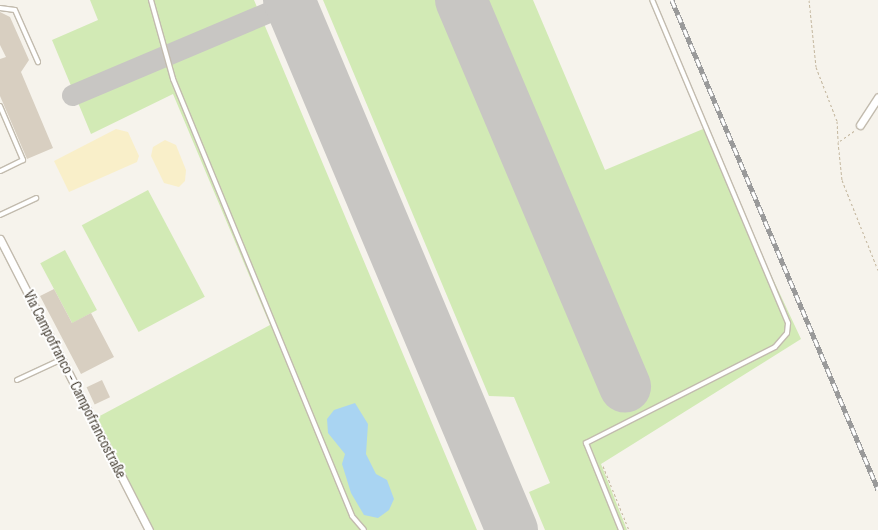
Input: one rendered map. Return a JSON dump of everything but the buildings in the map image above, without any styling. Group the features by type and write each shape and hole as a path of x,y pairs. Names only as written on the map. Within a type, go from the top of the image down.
{"street":[{"path":"860,126 878,97"},
{"name":"Via Campofranco - Campofrancostraße","path":"0,239 60,360 149,530"}],"lane":[{"path":"151,0 173,79 352,516 364,530"},
{"path":"621,530 586,443 775,347 787,333 788,323 652,0"},
{"path":"0,8 15,10 38,62"},
{"path":"0,106 23,160 0,171"},
{"path":"0,215 36,198"},
{"path":"17,380 60,360"}],"path":[{"path":"809,0 816,67 837,122 845,191 878,270"},
{"path":"838,142 860,126"},
{"path":"603,466 630,530"}],"green space":[{"path":"90,0 254,0 477,530 153,530 96,418 270,325 173,94 91,134 52,40 98,20"},
{"path":"323,0 533,0 605,170 703,129 801,339 601,464 627,530 545,530 529,492 550,483 514,397 489,396"},
{"path":"148,190 205,297 139,332 82,225"},
{"path":"65,250 97,310 72,323 40,263"}],"sand":[{"path":"116,129 128,132 139,156 137,162 69,192 54,161"},
{"path":"165,140 176,145 186,170 185,181 179,187 164,183 151,156 153,147"}],"water":[{"path":"355,403 368,424 366,454 376,474 387,480 394,499 389,510 378,518 364,515 351,493 342,464 345,454 328,433 327,419 334,410"}],"taxiway":[{"path":"72,95 290,3"}],"runway":[{"path":"289,0 512,530"},
{"path":"461,0 625,387"}],"railway":[{"path":"672,0 878,489"}]}
